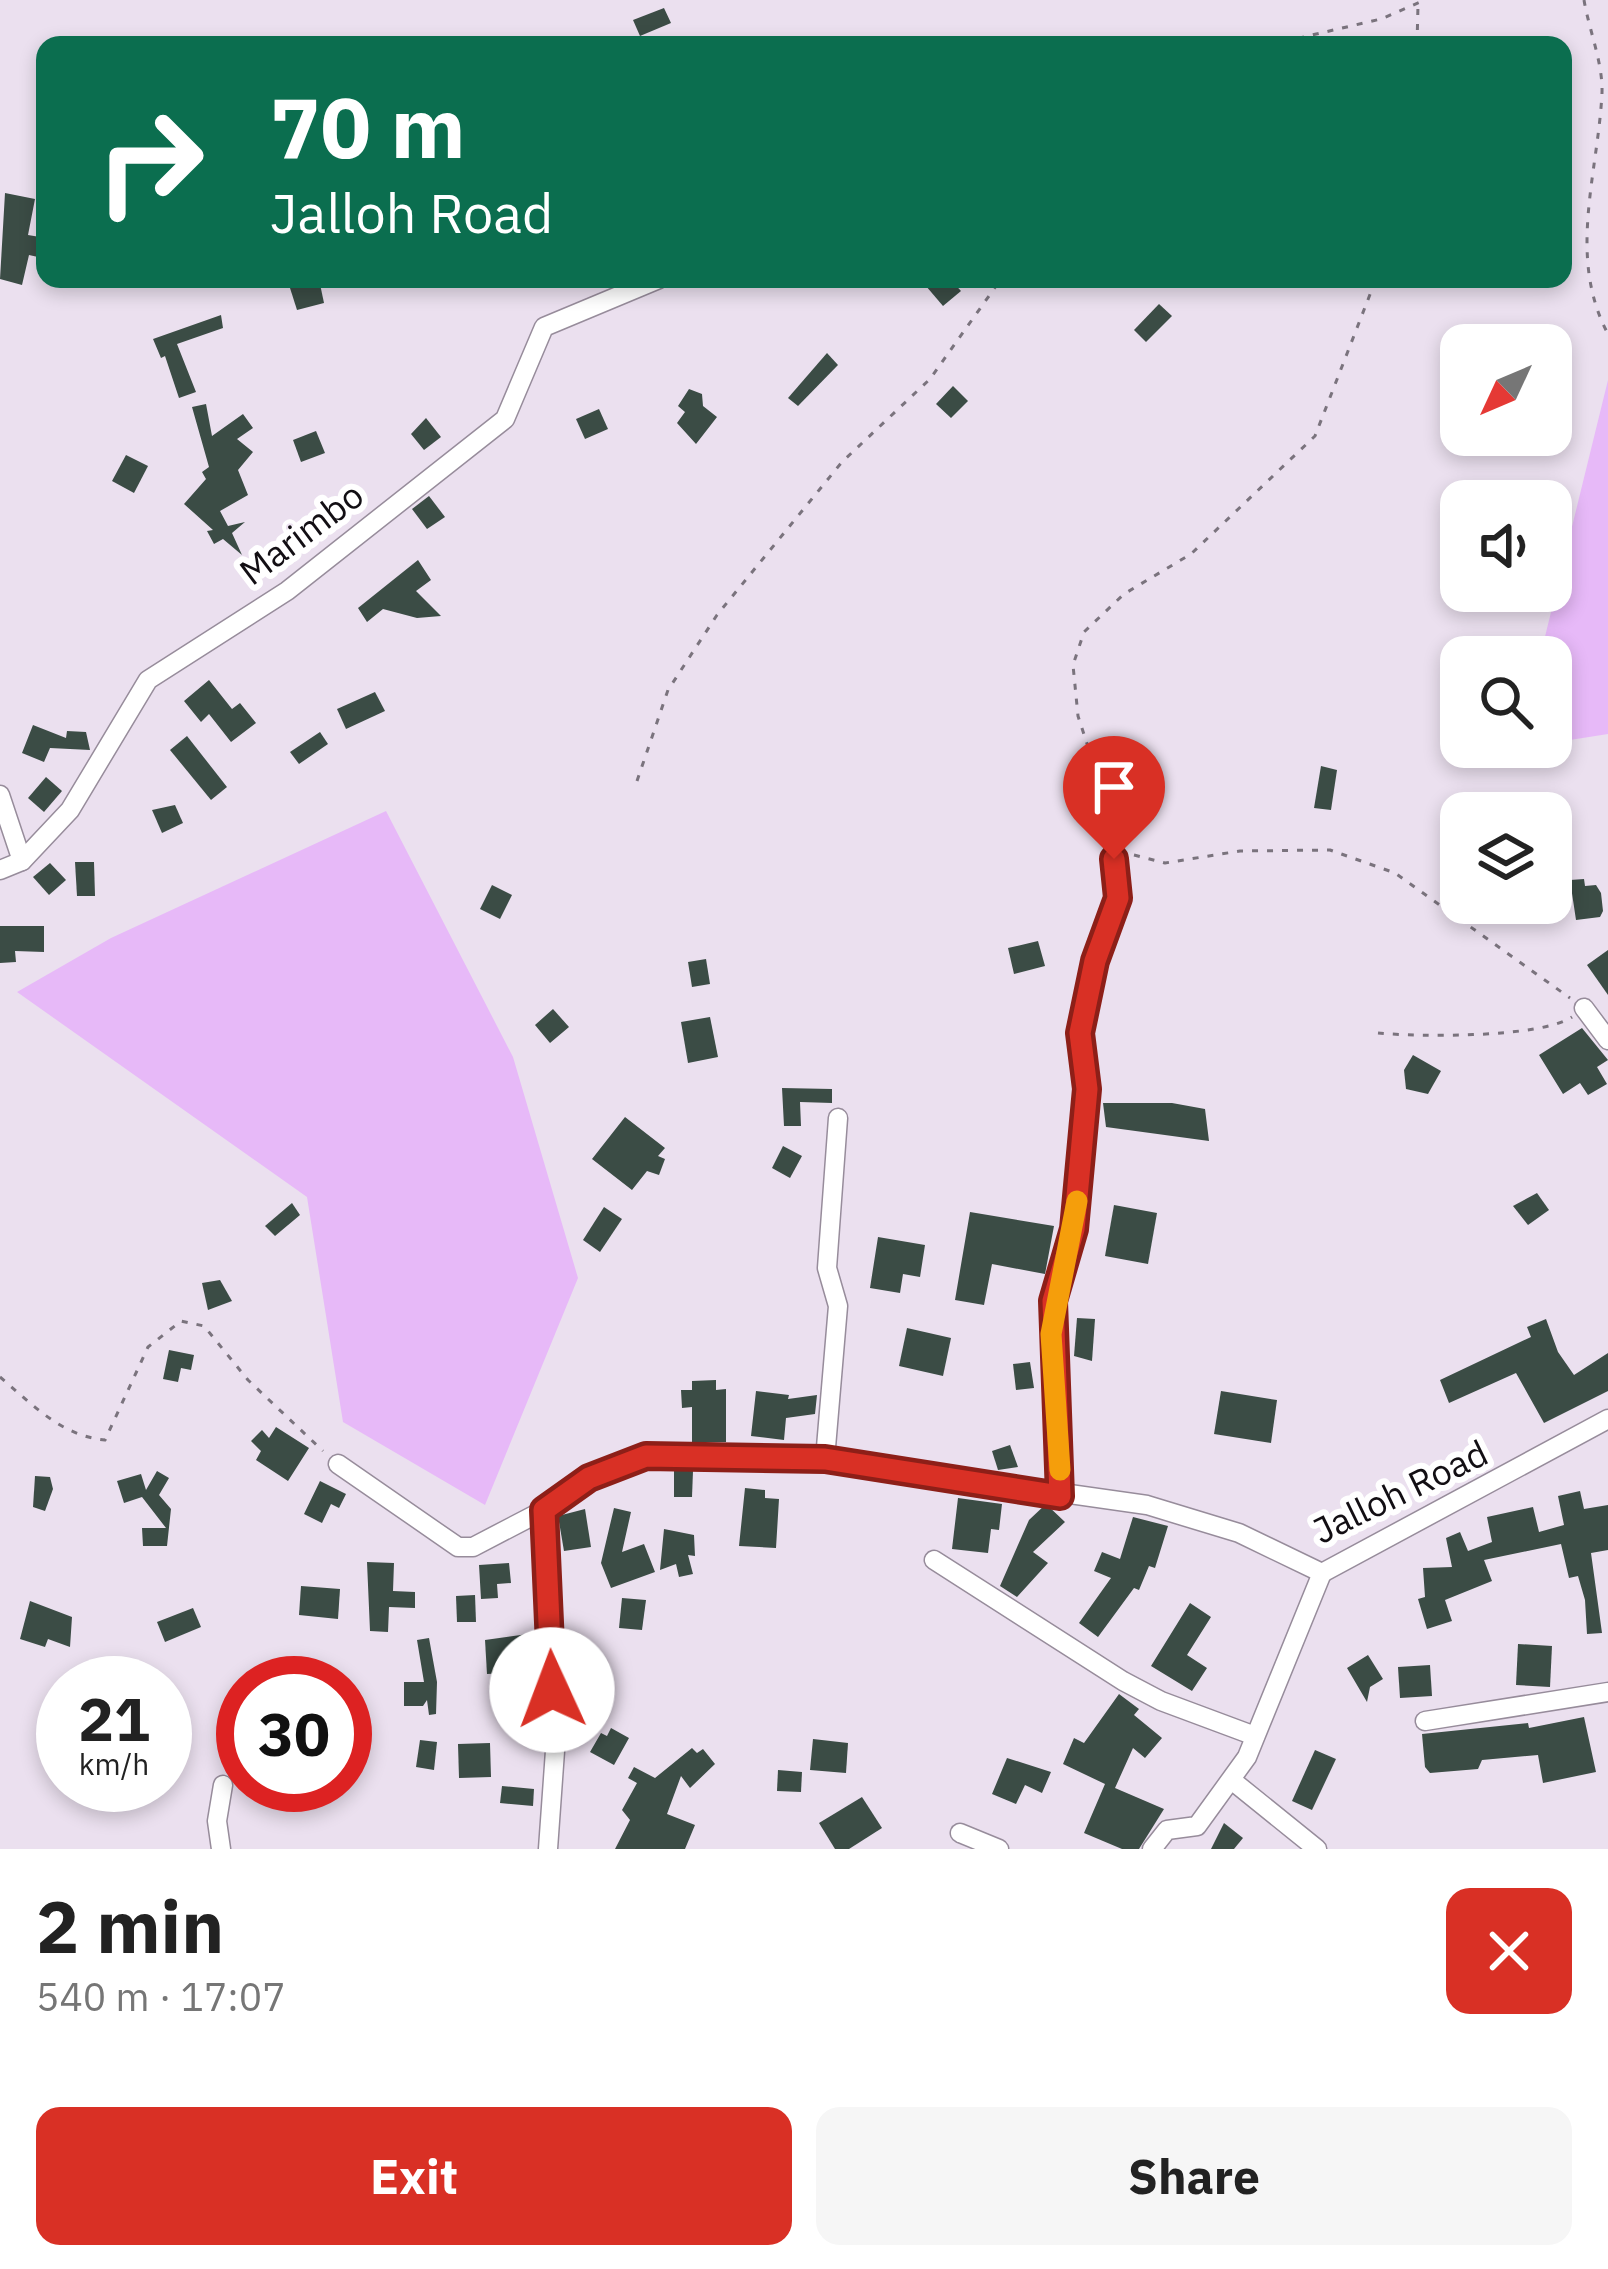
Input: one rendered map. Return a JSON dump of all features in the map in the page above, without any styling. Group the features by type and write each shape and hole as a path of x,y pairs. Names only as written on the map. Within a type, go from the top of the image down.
{"street":[{"name":"Marimbo","path":"0,870 22,861 70,810 148,680 287,591 505,419 544,327 637,288"},
{"path":"0,795 22,861"},
{"path":"1060,1496 1053,1301 1074,1229 1085,1133 1087,1089 1080,1033 1095,961 1118,898 1112,820"},
{"path":"1584,1008 1608,1040"},
{"path":"825,1459 838,1306 827,1268 838,1118"},
{"name":"Jalloh Road","path":"338,1464 458,1547 473,1547 544,1510 589,1478 646,1456 825,1459 1197,1516 1322,1573 1608,1419"},
{"path":"544,1510 555,1751 548,1849"},
{"path":"934,1560 1124,1681 1161,1701 1256,1736"},
{"path":"1152,1849 1167,1831 1197,1826 1234,1782 1322,1573"},
{"path":"1425,1721 1608,1692"},
{"path":"1234,1782 1317,1849"},
{"path":"218,1812 221,1849"},
{"path":"960,1833 998,1849"}],"path":[{"path":"1302,36 1425,0"},
{"path":"1584,0 1602,95 1585,218 1592,305 1608,334"},
{"path":"1417,36 1418,4"},
{"path":"637,781 668,690 717,615 842,462 930,379 995,288"},
{"path":"1373,288 1315,436 1191,554 1124,594 1084,632 1073,665 1078,716 1112,820 1134,857 1166,863 1240,851 1330,850 1395,873 1584,1008 1558,1026 1408,1036 1378,1033"},
{"path":"0,1377 52,1422 85,1438 105,1439 148,1347 181,1321 204,1326 269,1402 338,1464"}],"shaded area":[{"path":"1608,380 1608,734 1572,740 1572,636 1545,636 1551,612 1572,612 1572,527"},
{"path":"386,811 513,1057 578,1278 485,1505 343,1422 307,1197 17,992 111,938"}],"building":[{"path":"664,8 671,23 640,36 633,20"},
{"path":"5,193 35,199 28,235 36,236 36,257 29,255 22,285 0,279"},
{"path":"290,288 321,288 324,303 297,310"},
{"path":"928,288 961,291 943,306"},
{"path":"1159,304 1172,316 1146,342 1134,330"},
{"path":"221,315 223,328 177,344 196,392 179,398 165,356 161,358 153,339"},
{"path":"827,353 838,365 798,406 788,398"},
{"path":"953,386 968,401 951,418 936,404"},
{"path":"689,389 702,394 703,406 717,417 696,444 677,423 685,412 678,406"},
{"path":"206,404 212,436 243,414 253,428 237,439 253,452 238,470 248,495 220,511 228,526 245,522 232,533 242,555 223,539 214,544 207,531 213,530 184,504 206,479 202,472 209,467 192,407"},
{"path":"599,409 608,429 585,439 576,419"},
{"path":"426,418 441,437 424,450 411,434"},
{"path":"316,431 325,453 301,462 293,440"},
{"path":"126,455 148,466 134,493 112,481"},
{"path":"429,496 445,517 427,529 412,509"},
{"path":"418,560 431,580 416,591 441,616 417,618 383,609 367,622 358,608"},
{"path":"209,680 232,709 240,703 256,723 231,742 209,714 201,722 184,701"},
{"path":"375,692 385,711 346,729 337,709"},
{"path":"33,725 66,738 67,731 86,732 90,750 50,748 44,762 22,753"},
{"path":"320,732 328,744 299,764 290,752"},
{"path":"187,736 227,787 211,800 170,750"},
{"path":"1321,766 1337,770 1331,810 1314,808"},
{"path":"46,777 62,791 44,812 28,798"},
{"path":"175,805 183,823 162,833 152,810"},
{"path":"75,862 94,862 95,896 77,896"},
{"path":"50,863 66,880 49,895 33,877"},
{"path":"1572,880 1596,885 1601,893 1600,917 1576,920"},
{"path":"492,885 512,895 500,919 480,909"},
{"path":"0,926 44,926 44,952 15,951 16,962 0,963"},
{"path":"1038,941 1045,966 1014,974 1008,948"},
{"path":"1608,950 1608,995 1587,965"},
{"path":"706,959 710,984 692,987 688,962"},
{"path":"553,1009 569,1027 550,1043 535,1025"},
{"path":"710,1017 718,1057 688,1063 681,1022"},
{"path":"1582,1028 1608,1060 1597,1067 1607,1084 1588,1095 1580,1083 1563,1094 1539,1055"},
{"path":"1413,1055 1441,1071 1428,1094 1406,1089 1404,1070"},
{"path":"782,1088 832,1089 832,1103 800,1102 801,1126 784,1126"},
{"path":"1103,1103 1172,1103 1205,1109 1209,1141 1106,1127"},
{"path":"625,1117 665,1148 658,1156 665,1159 659,1175 647,1171 632,1190 592,1159"},
{"path":"783,1146 802,1156 790,1178 772,1168"},
{"path":"1537,1193 1549,1210 1528,1225 1513,1206"},
{"path":"292,1203 300,1215 275,1236 265,1226"},
{"path":"1114,1205 1157,1213 1148,1264 1105,1256"},
{"path":"604,1207 622,1219 600,1252 583,1240"},
{"path":"970,1212 1054,1226 1045,1274 992,1264 984,1305 955,1300"},
{"path":"878,1237 925,1245 920,1277 903,1274 900,1293 870,1288"},
{"path":"220,1280 232,1301 208,1310 202,1283"},
{"path":"1077,1318 1095,1319 1092,1361 1074,1356"},
{"path":"1546,1319 1558,1352 1574,1375 1608,1353 1608,1391 1544,1423 1516,1373 1449,1403 1440,1380 1531,1337 1527,1327"},
{"path":"907,1328 951,1338 943,1376 899,1366"},
{"path":"169,1350 194,1355 191,1370 181,1368 178,1382 163,1379"},
{"path":"1030,1362 1034,1388 1016,1390 1013,1364"},
{"path":"716,1380 716,1390 726,1389 726,1442 692,1442 692,1407 682,1408 681,1390 692,1390 692,1381"},
{"path":"756,1391 789,1395 788,1399 817,1395 815,1414 786,1418 784,1440 751,1436"},
{"path":"1221,1391 1277,1400 1271,1443 1214,1434"},
{"path":"276,1427 309,1448 288,1481 256,1460 261,1451 251,1441 262,1430 269,1438"},
{"path":"1010,1445 1018,1467 998,1470 992,1451"},
{"path":"674,1470 693,1471 692,1497 674,1497"},
{"path":"157,1471 169,1478 159,1495 171,1509 167,1546 143,1546 142,1528 166,1528 142,1497 124,1503 117,1481 141,1474 146,1490"},
{"path":"35,1476 50,1477 53,1489 45,1511 33,1507"},
{"path":"320,1481 346,1494 339,1508 331,1504 322,1523 304,1514"},
{"path":"745,1488 765,1490 765,1498 779,1499 776,1548 739,1546"},
{"path":"1580,1491 1584,1509 1608,1505 1608,1550 1591,1553 1602,1633 1587,1634 1585,1600 1578,1576 1569,1578 1561,1544 1484,1560 1492,1581 1445,1600 1452,1621 1427,1629 1418,1599 1425,1597 1423,1568 1452,1567 1446,1538 1460,1532 1468,1551 1492,1542 1487,1517 1533,1507 1539,1532 1564,1525 1558,1496"},
{"path":"958,1498 1002,1504 999,1530 991,1529 988,1553 952,1549"},
{"path":"1046,1504 1065,1522 1033,1552 1048,1563 1017,1597 1000,1586 1029,1520"},
{"path":"614,1508 631,1512 622,1552 644,1544 655,1572 611,1588 601,1563"},
{"path":"585,1509 591,1547 564,1551 558,1516"},
{"path":"1133,1517 1168,1526 1155,1568 1149,1566 1139,1590 1134,1588 1098,1637 1079,1623 1111,1578 1094,1571 1102,1552 1120,1559"},
{"path":"664,1529 694,1535 695,1556 688,1555 693,1574 679,1577 676,1564 660,1570"},
{"path":"367,1562 394,1563 393,1591 415,1592 415,1608 389,1607 388,1632 370,1631"},
{"path":"509,1563 511,1583 497,1584 498,1598 481,1599 479,1565"},
{"path":"301,1586 340,1589 338,1619 299,1615"},
{"path":"475,1595 476,1622 457,1622 456,1596"},
{"path":"622,1598 646,1600 642,1630 619,1628"},
{"path":"30,1601 72,1617 70,1647 48,1639 45,1647 20,1639"},
{"path":"1190,1603 1211,1617 1187,1655 1207,1668 1192,1691 1151,1666"},
{"path":"193,1608 201,1627 165,1642 157,1622"},
{"path":"528,1634 526,1672 487,1674 485,1640"},
{"path":"429,1638 437,1682 436,1714 429,1715 427,1700 423,1706 404,1706 404,1682 424,1682 417,1640"},
{"path":"1518,1644 1552,1646 1550,1687 1516,1685"},
{"path":"1368,1655 1383,1679 1370,1687 1367,1702 1347,1668"},
{"path":"1430,1665 1432,1696 1400,1698 1398,1667"},
{"path":"1119,1694 1139,1709 1134,1715 1162,1738 1145,1758 1133,1748 1115,1788 1164,1809 1139,1849 1122,1849 1084,1833 1105,1784 1063,1764 1074,1738 1084,1743"},
{"path":"1584,1717 1596,1772 1543,1783 1538,1755 1482,1760 1478,1769 1430,1773 1425,1767 1422,1734 1528,1723 1529,1728"},
{"path":"611,1728 629,1738 614,1765 590,1752 601,1733 607,1736"},
{"path":"813,1739 848,1743 846,1773 810,1770"},
{"path":"420,1740 437,1742 434,1770 416,1767"},
{"path":"490,1743 491,1777 459,1778 458,1744"},
{"path":"692,1748 697,1753 703,1749 715,1764 690,1788 681,1776 667,1814 695,1825 685,1849 615,1849 630,1820 622,1810 637,1783 628,1778 634,1767 655,1778"},
{"path":"1315,1750 1336,1759 1312,1810 1292,1801"},
{"path":"1007,1758 1051,1772 1042,1793 1025,1785 1016,1804 992,1794"},
{"path":"778,1770 802,1772 801,1792 777,1791"},
{"path":"502,1786 534,1789 533,1806 500,1803"},
{"path":"862,1797 882,1828 849,1849 835,1849 819,1823"},
{"path":"1224,1823 1243,1838 1234,1849 1211,1849"}],"slow traffic":[{"path":"1060,1470 1053,1301 1074,1229 1077,1201"}],"route":[{"path":"552,1690 544,1510 589,1478 646,1456 825,1459 1060,1496 1053,1301 1074,1229 1087,1089 1080,1033 1095,961 1118,898 1114,859"}]}
